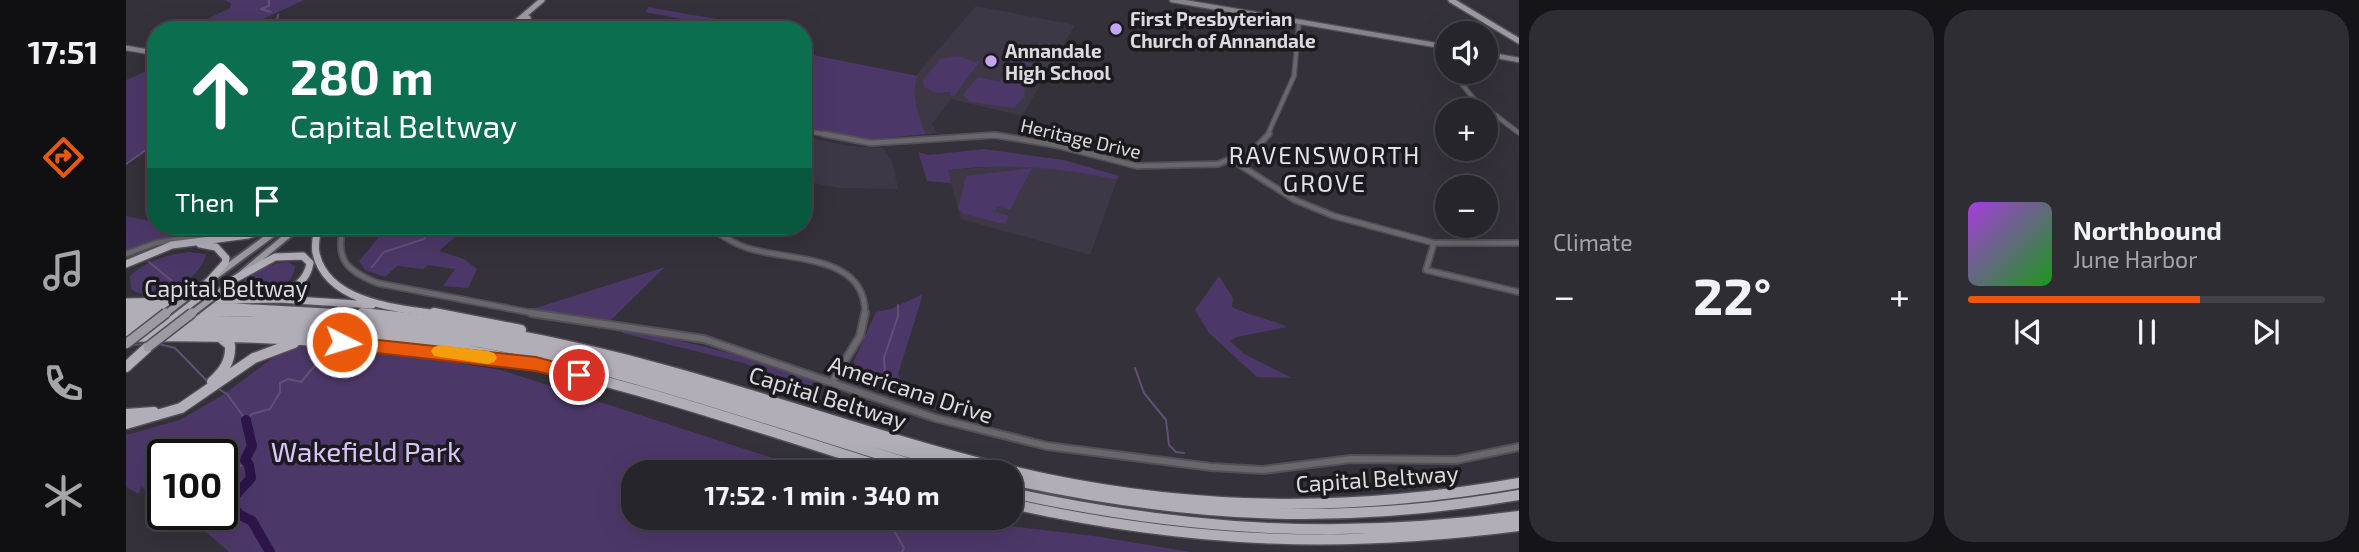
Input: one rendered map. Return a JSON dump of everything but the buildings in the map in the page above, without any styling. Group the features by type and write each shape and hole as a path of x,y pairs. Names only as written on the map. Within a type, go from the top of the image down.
{"highway":[{"path":"126,264 172,245 248,235"},
{"path":"318,235 317,254 322,270 332,282 355,296 392,306 495,324 604,354"},
{"path":"126,271 164,249 188,244 208,245 221,250 226,258 225,263 208,282"},
{"path":"233,280 251,266 279,256 297,254 307,259 310,269 294,288 279,295 247,299"},
{"path":"126,301 247,299 392,306"},
{"name":"Capital Beltway","path":"126,309 225,306 357,312 517,334 604,354 982,464 1071,484 1150,496 1251,505 1341,505 1429,499 1519,483"},
{"path":"126,315 204,312 290,315 384,322 496,338 634,370 938,460"},
{"path":"126,323 237,321 324,324 479,342 611,373 897,460"},
{"name":"Capital Beltway","path":"126,329 218,327 350,334 447,346 536,364 628,389 860,460"},
{"path":"126,337 204,335 342,342 536,364"},
{"path":"204,335 220,337 228,342 231,356 227,371"},
{"path":"126,424 161,415 189,401 227,371 281,346 308,341 342,342"},
{"path":"127,365 148,347"},
{"path":"126,414 161,411 189,401"},
{"path":"1023,482 1127,503 1274,516 1416,510 1519,495"},
{"path":"1023,495 1171,521 1291,530 1385,530 1519,516"},
{"path":"1023,506 1145,530 1297,542 1410,539 1519,526"}],"main road":[{"path":"518,21 542,0"},
{"path":"525,21 548,0"},
{"path":"1172,0 1435,45"},
{"path":"1451,0 1519,41"},
{"path":"1460,0 1519,35"},
{"path":"126,47 147,51"},
{"path":"1498,56 1519,60"},
{"path":"126,344 271,235"},
{"path":"148,347 288,235"}],"street":[{"name":"Heritage Drive","path":"812,134 856,142 985,134 1055,145 1145,167 1206,166 1232,160 1254,150 1269,134 1294,76 1299,22"},
{"path":"1462,84 1474,99 1519,134"},
{"path":"1232,160 1315,209 1434,243 1519,243"},
{"path":"126,254 156,243 205,235"},
{"name":"Americana Drive","path":"341,235 339,244 344,262 354,273 377,283 478,301 524,313 704,340 935,418 1018,440 1219,468 1285,469 1350,459 1456,460 1519,447"},
{"path":"723,235 741,246 824,262 856,284 865,301 865,321 832,382"},
{"path":"1434,243 1426,270 1519,292"}],"shaded area":[{"name":"Annandale High School","path":"976,6 1075,25 1022,116 951,99 932,124 937,133 922,135 905,88"},
{"path":"812,138 848,146 883,148 892,161 898,189 839,188 812,183"},
{"path":"1021,165 1059,168 1117,180 1090,255 961,219 947,170"}],"green space":[{"path":"224,0 304,0 259,21 203,21 230,8 231,3"},
{"path":"649,7 729,21 692,21 645,12"},
{"path":"812,55 918,76 914,89 918,113 926,134 866,140 812,131"},
{"path":"958,56 974,62 980,61 954,96 950,95 951,92 935,93 924,87 923,80 940,59"},
{"path":"1015,59 1042,65 1028,88 1025,88 1024,97 1014,108 970,102 963,95 978,77 999,82"},
{"path":"147,71 147,150 126,162 126,80"},
{"path":"984,149 1064,160 1119,176 1117,180 1054,169 992,167 948,170 951,183 927,181 918,152 929,155"},
{"path":"1032,168 1010,210 997,206 995,211 986,209 1009,216 1005,224 964,214 958,209 966,176"},
{"path":"126,216 147,220 147,235 180,235 169,237 126,252"},
{"path":"381,235 458,235 439,251 464,259 477,269 468,288 443,286 455,269 428,265 423,269 397,266 385,277 365,270 359,261"},
{"path":"173,254 206,254 195,273 175,288 151,294 131,289 130,276 143,266"},
{"path":"288,262 295,266 292,276 279,289 260,294 230,294 256,272 271,265"},
{"path":"665,267 611,320 533,309"},
{"path":"1219,276 1233,298 1232,307 1287,327 1237,337 1230,341 1244,354 1292,378 1257,377 1209,333 1195,310"},
{"path":"923,294 898,374 908,399 859,385 854,361 876,312 891,309"},
{"path":"624,331 673,339 720,351 814,381 808,391 744,363 622,333"},
{"name":"Wakefield Park","path":"309,345 382,351 501,370 779,460 621,460 621,530 1000,532 1023,530 1023,528 1191,552 229,552 204,530 238,530 238,439 147,439 147,490 141,487 139,494 126,487 126,435 180,420 223,395 282,351"}],"waterway":[{"path":"269,0 269,6 261,9 271,12"},
{"path":"277,21 278,15"},
{"path":"126,164 147,149"},
{"path":"372,267 384,252 424,239 426,235"},
{"path":"149,262 172,281 157,293"},
{"path":"886,391 884,358 898,316 898,305"},
{"path":"131,345 146,344"},
{"path":"159,344 175,348 209,383"},
{"path":"217,388 227,394 246,420 252,414 270,409 280,392 280,383 288,379 301,382 329,349"},
{"path":"1135,368 1144,393 1166,420 1169,445 1176,452 1184,453"},
{"path":"246,420 252,446 245,460 249,465 251,478 232,499 231,505 240,515 252,521 270,552"},
{"path":"238,460 248,454"},
{"path":"238,469 246,462"},
{"path":"894,530 904,548 902,552"}],"slow traffic":[{"path":"440,351 488,358"}],"place":[{"name":"First Presbyterian Church of Annandale","path":"1116,29"},
{"name":"Annandale High School","path":"991,61"}],"district":[{"name":"RAVENSWORTH GROVE","path":"1325,168"}],"route":[{"path":"342,342 536,364 579,375"}]}
